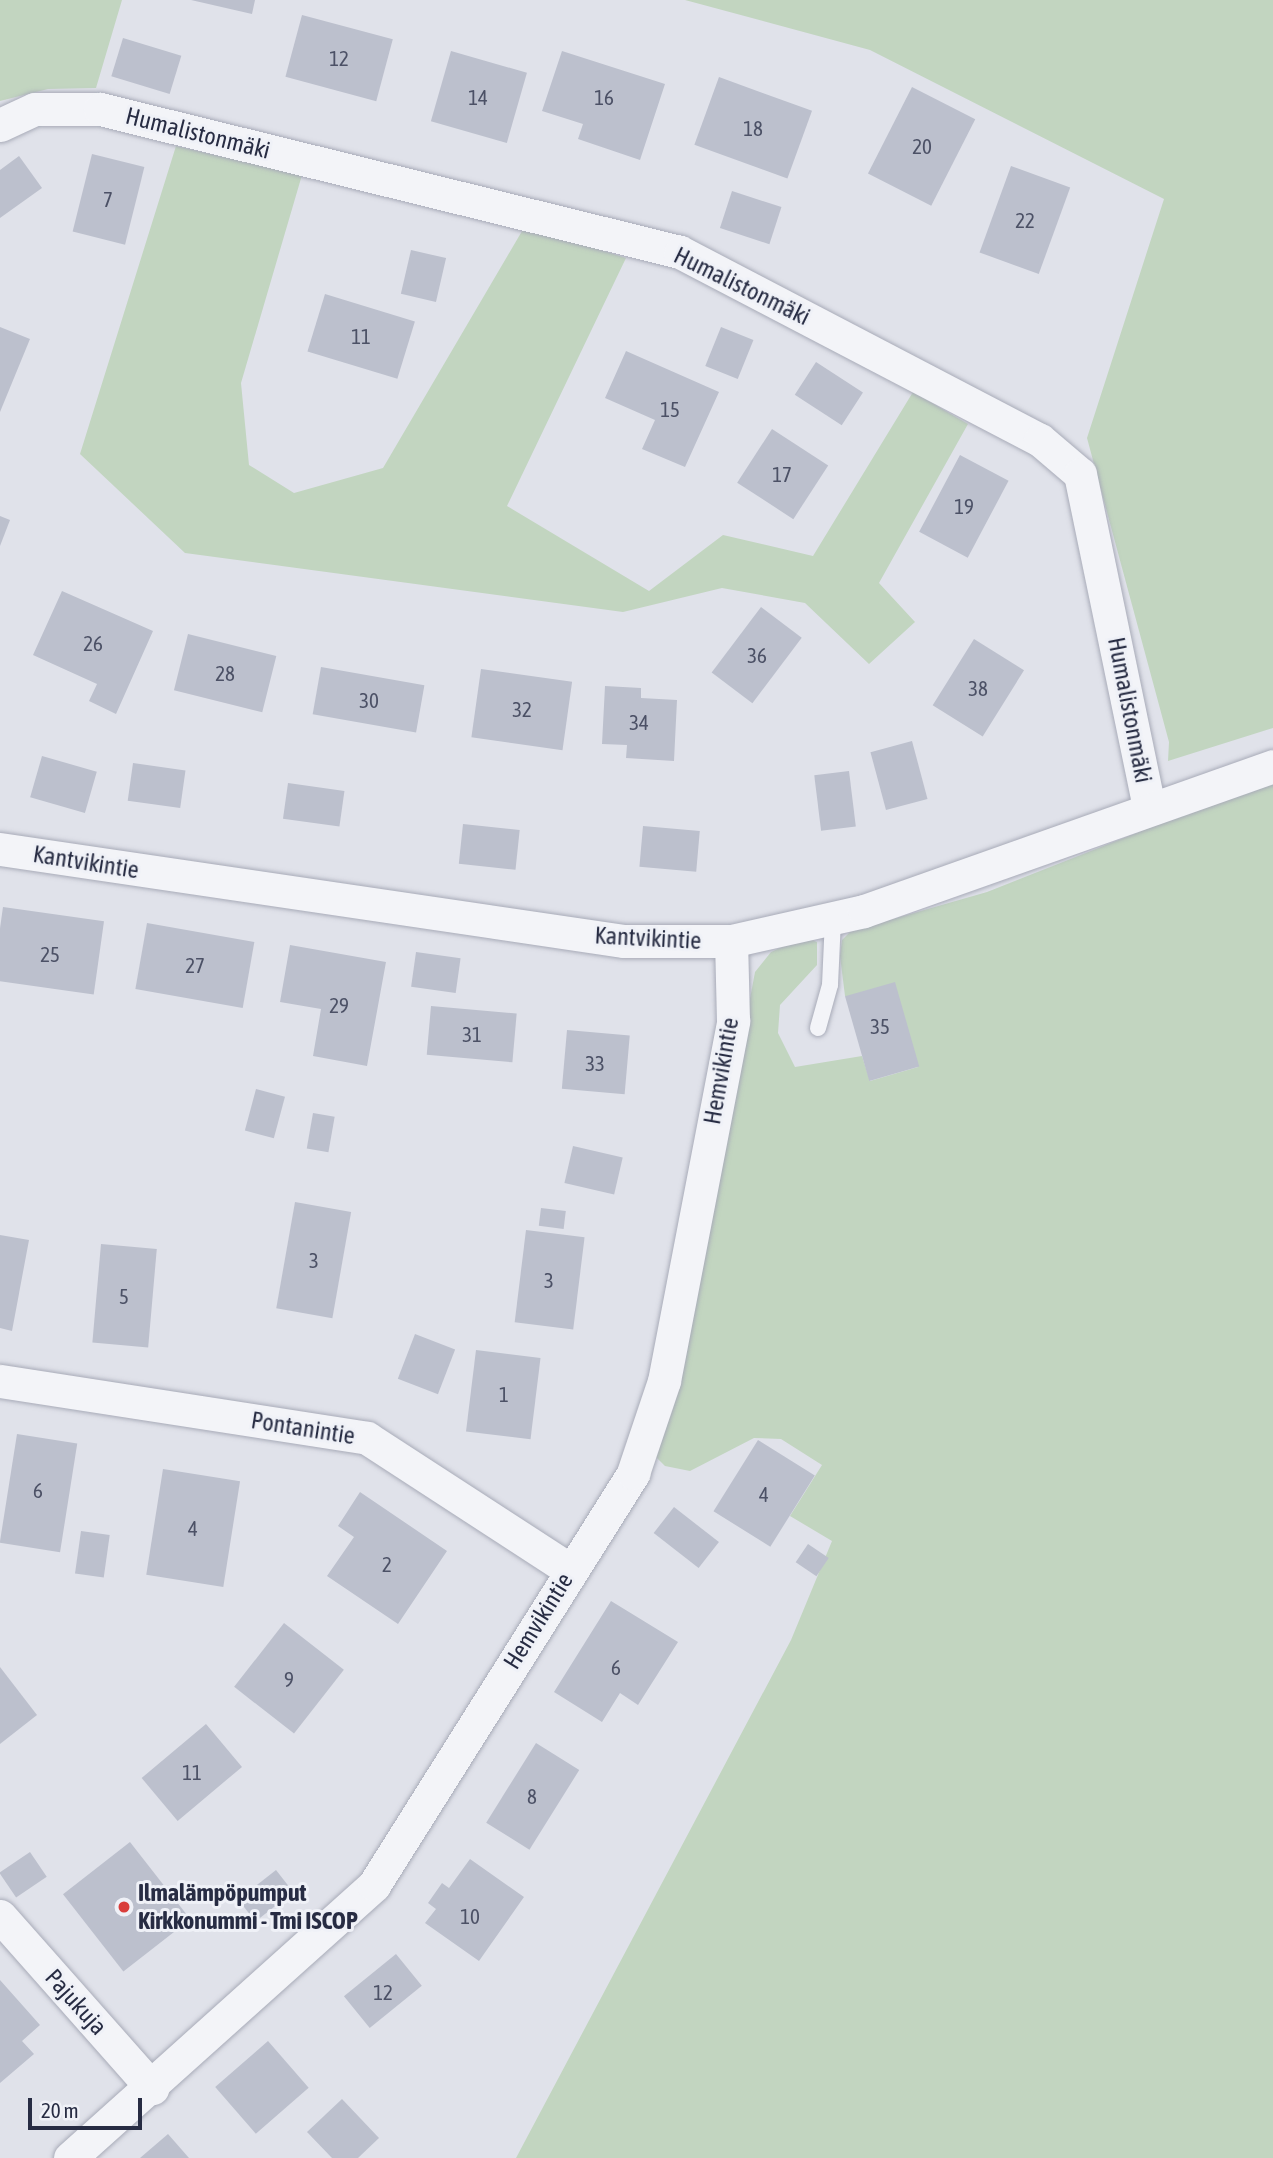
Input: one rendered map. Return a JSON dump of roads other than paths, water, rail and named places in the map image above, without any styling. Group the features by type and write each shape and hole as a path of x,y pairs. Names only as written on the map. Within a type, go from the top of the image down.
{"street":[{"name":"Humalistonmäki","path":"0,125 34,109 100,109 680,252 1040,440 1080,474 1149,807"},
{"name":"Kantvikintie","path":"0,849 624,941 731,941 833,919 1005,864 1149,807 1273,766"},
{"name":"Hemvikintie","path":"70,2158 152,2088 374,1885 633,1473 664,1381 733,1021 731,941"},
{"name":"Pontanintie","path":"0,1381 367,1438 570,1570"},
{"name":"Pajukuja","path":"0,1916 152,2088"}],"lane":[{"path":"818,1028 830,985 833,919"}],"place":[{"name":"Ilmalämpöpumput Kirkkonummi - Tmi ISCOP","path":"124,1907"}]}
